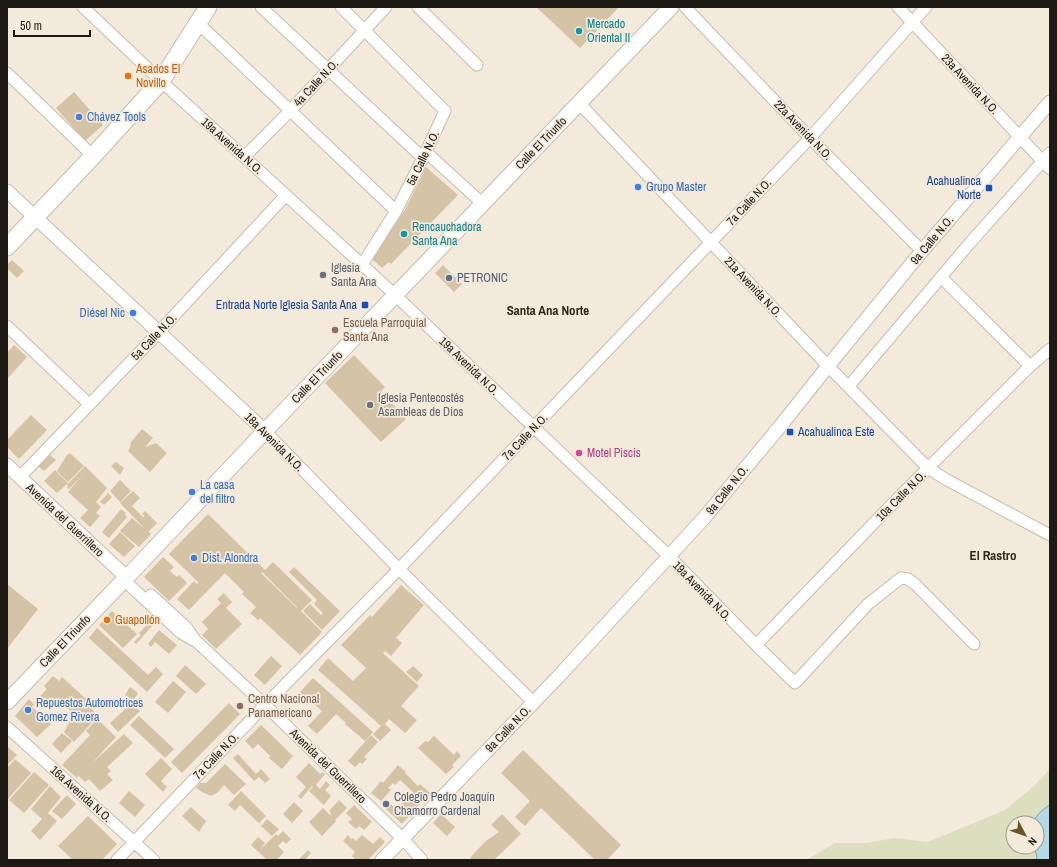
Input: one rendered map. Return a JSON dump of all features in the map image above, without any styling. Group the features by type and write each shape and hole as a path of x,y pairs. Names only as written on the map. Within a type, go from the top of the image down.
{"main road":[{"path":"7,247 161,81 208,7"},
{"name":"Calle El Triunfo","path":"7,702 671,7"}],"street":[{"name":"19a Avenida N.O.","path":"83,7 161,81 395,295 670,557 756,646 795,683 868,604 901,578 908,579 916,585 974,644"},
{"path":"261,7 328,70 483,204"},
{"path":"341,7 364,30"},
{"name":"4a Calle N.O.","path":"244,157 290,111 386,7"},
{"path":"418,7 477,65"},
{"name":"22a Avenida N.O.","path":"685,7 810,138 922,251"},
{"name":"23a Avenida N.O.","path":"898,7 1046,165"},
{"name":"7a Calle N.O.","path":"117,860 265,704 399,569 810,138 926,7"},
{"path":"198,23 396,211"},
{"name":"5a Calle N.O.","path":"362,265 396,211 425,155 444,111 364,30"},
{"path":"7,73 93,156"},
{"name":"9a Calle N.O.","path":"382,860 670,557 782,424 922,251 1050,102"},
{"name":"21a Avenida N.O.","path":"579,103 828,366 928,468 947,480 1050,535"},
{"path":"849,386 941,277 1046,165 1050,152"},
{"name":"18a Avenida N.O.","path":"7,191 265,431 399,569 533,702"},
{"name":"5a Calle N.O.","path":"20,477 159,332 286,195"},
{"path":"941,277 1030,366"},
{"path":"7,326 89,404"},
{"name":"10a Calle N.O.","path":"756,646 901,495 1030,366 1050,349"},
{"name":"Avenida del Guerrillero","path":"7,465 127,578 181,633 197,642 265,704 422,860"},
{"name":"16a Avenida N.O.","path":"7,728 154,860"}],"green space":[{"path":"1050,769 1050,807 1044,815 1005,815 1005,855 1036,855 1036,860 806,860 835,843 866,843 895,838 928,842 1005,810 1033,787"}],"water":[{"path":"1050,806 1050,860 1036,860 1036,855 1045,855 1045,815 1038,815"}],"building":[{"name":"Mercado Oriental II","path":"536,7 619,7 580,48"},
{"name":"Chávez Tools","path":"74,92 103,125 85,141 56,108"},
{"name":"Rencauchadora Santa Ana","path":"426,167 458,195 391,264 389,262 382,268 370,257 405,210"},
{"path":"12,260 24,271 17,278 7,268 7,265"},
{"name":"PETRONIC","path":"443,265 462,284 454,292 435,273"},
{"path":"14,345 27,357 7,379 7,353"},
{"name":"Iglesia Pentecostés Asambleas de Dios","path":"354,355 385,387 381,391 406,419 381,442 325,383"},
{"path":"31,415 47,430 19,459 7,447 7,440"},
{"path":"142,429 153,438 145,447 156,443 167,453 150,472 128,451 131,442"},
{"path":"70,453 84,466 68,482 57,471 67,455"},
{"path":"50,455 56,460 44,471 38,466"},
{"path":"116,462 124,468 120,475 111,466"},
{"path":"85,466 107,488 96,502 101,507 96,513 100,516 90,527 80,518 88,510 68,492 83,474 69,489 67,488 67,485"},
{"path":"55,470 68,483 57,493 44,481"},
{"path":"120,480 131,491 120,502 110,491"},
{"path":"133,491 140,498 132,506 143,517 145,516 142,514 145,511 157,523 148,532 120,503"},
{"path":"108,493 112,497 104,505 100,502"},
{"path":"121,509 126,513 125,515 127,517 109,538 102,532"},
{"path":"208,514 265,570 273,562 312,600 301,611 322,632 300,655 260,618 258,620 250,613 256,607 242,594 244,592 225,573 189,610 177,599 194,581 197,584 199,583 169,554","holes":["262,572 297,608 261,573"]},
{"path":"132,518 151,534 139,547 120,531"},
{"path":"120,532 135,546 124,557 109,544"},
{"path":"163,557 174,567 170,571 177,577 179,575 187,583 169,601 144,577"},
{"path":"294,567 340,611 322,630 303,611 310,604 321,615 323,613 314,604 317,600 289,572"},
{"path":"7,584 38,609 7,649"},
{"path":"401,585 424,605 396,638 402,643 391,656 385,651 383,653 419,686 401,706 417,720 405,733 389,719 385,724 391,730 380,741 373,734 381,726 318,670 328,658 353,681 366,668 341,645 370,615 372,617"},
{"path":"224,593 232,602 226,608 242,624 216,649 202,635 208,629 202,622 221,603 217,599"},
{"path":"112,611 137,634 123,648 99,625"},
{"path":"150,622 153,625 136,644 134,642 141,635 139,633"},
{"path":"97,628 148,675 156,667 163,674 147,692 89,638"},
{"path":"159,630 177,645 169,654 155,642 151,647 148,644"},
{"path":"271,656 282,666 265,685 254,675"},
{"path":"185,665 206,684 196,694 176,676"},
{"path":"413,666 423,675 417,682 406,672"},
{"path":"53,676 59,681 62,677 87,700 97,717 74,742 64,732 74,714 60,699 57,702 51,697 47,702 40,696 47,689 44,686"},
{"path":"313,678 373,732 365,741 336,714 317,734 308,726 322,711 314,704 318,700 314,697 307,705 296,696"},
{"path":"173,681 186,692 168,713 155,702"},
{"path":"130,687 138,693 133,701 125,695"},
{"path":"29,699 34,704 32,707 40,714 34,721 41,714 51,724 37,737 15,716"},
{"path":"132,703 140,711 118,732 110,723"},
{"path":"229,703 240,714 182,773 171,762"},
{"path":"139,716 174,749 165,758 130,725"},
{"path":"97,719 116,737 92,763 124,734 133,743 107,767 111,771 107,774 113,780 100,791 89,779 85,782 79,776 77,778 62,765 90,735 86,731"},
{"path":"261,725 293,756 282,769 269,758 270,756 258,744 253,749 245,741"},
{"path":"62,733 72,741 61,753 52,744"},
{"path":"371,735 378,742 364,757 367,759 362,764 360,762 355,767 348,761"},
{"path":"434,736 454,755 457,751 461,756 452,765 454,767 446,774 418,748 425,741 428,742"},
{"path":"7,746 17,755 7,765"},
{"path":"523,750 621,845 607,860 595,860 541,808 525,826 515,817 530,801 501,773"},
{"path":"238,754 256,774 261,769 270,779 265,783 259,777 254,781 233,758"},
{"path":"161,758 172,769 161,781 167,787 163,792 145,774"},
{"path":"15,759 31,773 7,800 7,768"},
{"path":"309,763 320,774 322,772 325,774 316,785 320,789 326,781 330,785 325,790 331,796 324,805 309,791 313,787 312,786 301,799 298,796 306,787 296,777"},
{"path":"225,764 246,784 234,795 224,785 217,793 211,796 196,788 200,783 206,783"},
{"path":"398,765 418,786 420,784 430,793 402,824 386,809 391,804 396,810 413,792 400,780 395,785 393,783 388,788 391,790 381,801 371,793 381,781 383,783"},
{"path":"34,772 49,785 24,813 9,800"},
{"path":"50,786 61,797 48,813 57,821 40,840 31,831 42,819 31,809"},
{"path":"129,791 145,805 135,817 119,803"},
{"path":"241,791 266,816 259,823 240,805 235,811 228,805"},
{"path":"67,795 76,804 62,819 52,811"},
{"path":"339,800 347,808 322,836 309,822 323,808 330,815 331,813 329,811"},
{"path":"294,802 303,811 292,823 283,814"},
{"path":"354,805 372,822 364,830 359,826 356,829 348,822 352,819 346,813"},
{"path":"191,807 206,821 199,832 182,816"},
{"path":"441,814 455,827 447,836 433,823"},
{"path":"502,814 521,834 494,860 472,860 470,858 477,850 487,840 499,832 491,825"},
{"path":"88,816 117,844 102,860 73,860 58,846"},
{"path":"267,819 279,829 272,836 261,826"},
{"path":"283,831 291,839 286,844 283,841 278,846 284,852 277,860 267,860 251,845 258,837 265,843 260,850 276,834 278,836"},
{"path":"348,835 351,839 353,838 356,841 362,835 373,844 380,837 385,842 368,860 356,860 352,856 355,852 343,841"},
{"path":"308,850 311,853 305,860 298,860"}],"place":[{"name":"Mercado Oriental II","path":"579,31"},
{"name":"Asados El Novillo","path":"128,76"},
{"name":"Chávez Tools","path":"79,117"},
{"name":"Grupo Master","path":"638,187"},
{"name":"Acahualinca Norte","path":"989,188"},
{"name":"Rencauchadora Santa Ana","path":"404,234"},
{"name":"Iglesia Santa Ana","path":"323,275"},
{"name":"PETRONIC","path":"449,278"},
{"name":"Entrada Norte Iglesia Santa Ana","path":"365,305"},
{"name":"Diésel Nic","path":"133,313"},
{"name":"Escuela Parroquial Santa Ana","path":"335,330"},
{"name":"Iglesia Pentecostés Asambleas de Dios","path":"370,405"},
{"name":"Acahualinca Este","path":"790,432"},
{"name":"Motel Piscis","path":"579,453"},
{"name":"La casa del filtro","path":"192,492"},
{"name":"Dist. Alondra","path":"194,558"},
{"name":"Guapollón","path":"107,620"},
{"name":"Centro Nacional Panamericano","path":"240,706"},
{"name":"Repuestos Automotrices Gomez Rivera","path":"28,710"},
{"name":"Colegio Pedro Joaquín Chamorro Cardenal","path":"386,804"}],"district":[{"name":"Santa Ana Norte","path":"548,310"},
{"name":"El Rastro","path":"993,555"}]}
